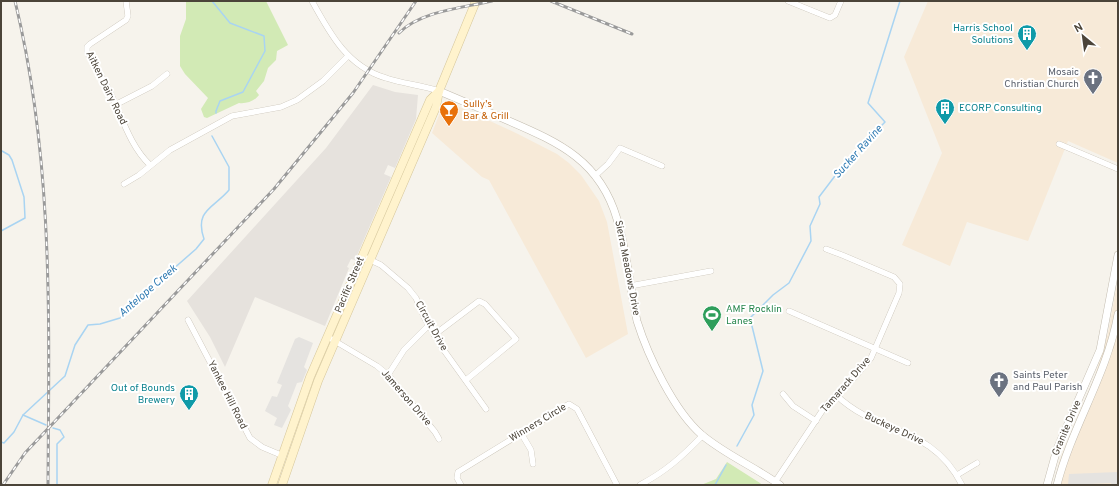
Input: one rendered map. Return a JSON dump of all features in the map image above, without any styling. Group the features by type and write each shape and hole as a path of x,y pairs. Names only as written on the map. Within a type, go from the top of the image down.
{"main road":[{"name":"Pacific Street","path":"282,485 305,414 436,107 439,91 476,1"},
{"name":"Pacific Street","path":"272,485 281,455 305,391 362,256 430,100 439,91"}],"street":[{"name":"Aitken Dairy Road","path":"126,1 128,16 126,20 87,47 87,52 138,151 150,165"},
{"path":"312,1 331,35 348,56 376,75 439,91"},
{"path":"788,1 830,18 835,15 841,1"},
{"path":"124,184 192,137 232,116 281,107 297,100 323,81 348,56"},
{"path":"115,105 152,86 167,74"},
{"name":"Sierra Meadows Drive","path":"439,91 550,139 575,155 596,175 608,194 618,220 637,321 650,355 680,410 691,424 703,435 777,483"},
{"path":"1059,144 1118,169"},
{"path":"596,175 608,164 620,148 662,166"},
{"name":"Tamarack Drive","path":"777,483 816,421 836,395 863,369 876,348 898,299 900,288 898,281 874,268 826,250"},
{"name":"Granite Drive","path":"1047,485 1057,449 1100,350 1118,255"},
{"name":"Circuit Drive","path":"362,256 381,266 408,288 416,298 434,335 486,410"},
{"path":"630,286 712,271"},
{"path":"434,335 479,302 485,304 516,339 466,380"},
{"path":"789,311 908,363"},
{"name":"Granite Drive","path":"1057,485 1067,453 1106,364 1113,341 1118,314"},
{"name":"Yankee Hill Road","path":"188,320 250,438 262,447 281,455"},
{"path":"388,375 404,350 429,325"},
{"name":"Jamerson Drive","path":"328,337 377,366 388,375 435,432 439,439"},
{"path":"783,394 793,406 816,421"},
{"name":"Buckeye Drive","path":"836,395 859,412 931,446 945,459 957,475 962,485"},
{"name":"Winners Circle","path":"461,485 457,478 458,472 569,404 575,406 617,485"},
{"path":"521,433 531,450 533,464"},
{"path":"640,485 661,474 675,463 703,435"},
{"path":"957,475 977,463"}],"shaded area":[{"path":"928,1 1118,1 1118,163 1068,141 1028,241 967,222 950,266 902,245 942,153 904,57"},
{"path":"373,85 395,92 418,95 416,119 395,168 388,165 384,174 391,177 355,260 351,259 347,267 349,268 325,326 255,297 225,367 210,337 187,301 326,148"},
{"path":"451,103 557,154 581,175 599,201 607,222 628,334 586,358 489,180 482,177 432,133 443,105"},
{"path":"1118,279 1118,485 1054,485 1059,462 1095,376 1108,333"},
{"path":"299,337 313,343 304,367 307,370 302,382 297,383 288,406 291,410 282,428 274,425 277,418 265,411 272,396 277,397 282,385 277,383 295,339"},
{"path":"1118,472 1118,485 1112,485 1111,483 1068,485 1069,474"}],"green space":[{"path":"186,1 266,1 288,45 277,51 276,60 268,68 264,81 256,91 259,95 255,99 239,103 207,118 204,117 201,109 208,98 185,74 180,66 180,36 186,19"},
{"path":"727,462 762,485 701,485 716,479"}],"waterway":[{"name":"Antelope Creek","path":"212,1 230,23 264,36 265,51 243,92 220,101 216,113"},
{"name":"Sucker Ravine","path":"737,446 754,415 752,405 763,371 750,318 773,295 789,283 811,241 810,226 820,204 819,197 844,164 885,122 868,103 900,1"},
{"name":"Antelope Creek","path":"1,442 4,443 14,432 23,415 65,376 75,345 88,325 100,324 120,318 196,249 204,239 202,229 204,215 207,210 229,190 229,167 212,136"},
{"path":"1,231 25,218 24,197 12,160 9,155 2,151"},
{"path":"23,415 46,425"},
{"path":"53,428 60,430 64,437 57,444 57,485"},
{"name":"Sucker Ravine","path":"715,485 726,465"}],"railway":[{"path":"15,1 28,61 37,121 43,182 48,302 48,485"},
{"path":"3,485 25,453 274,189 353,93 416,1"},
{"path":"399,33 408,26 430,15 455,8 492,1"},
{"path":"551,1 632,34"}],"place":[{"name":"Harris School Solutions","path":"1027,51"},
{"name":"Mosaic Christian Church","path":"1093,95"},
{"name":"ECORP Consulting","path":"945,125"},
{"name":"Sully's Bar & Grill","path":"449,127"},
{"name":"AMF Rocklin Lanes","path":"712,332"},
{"name":"Saints Peter and Paul Parish","path":"999,398"},
{"name":"Out of Bounds Brewery","path":"189,411"}]}
